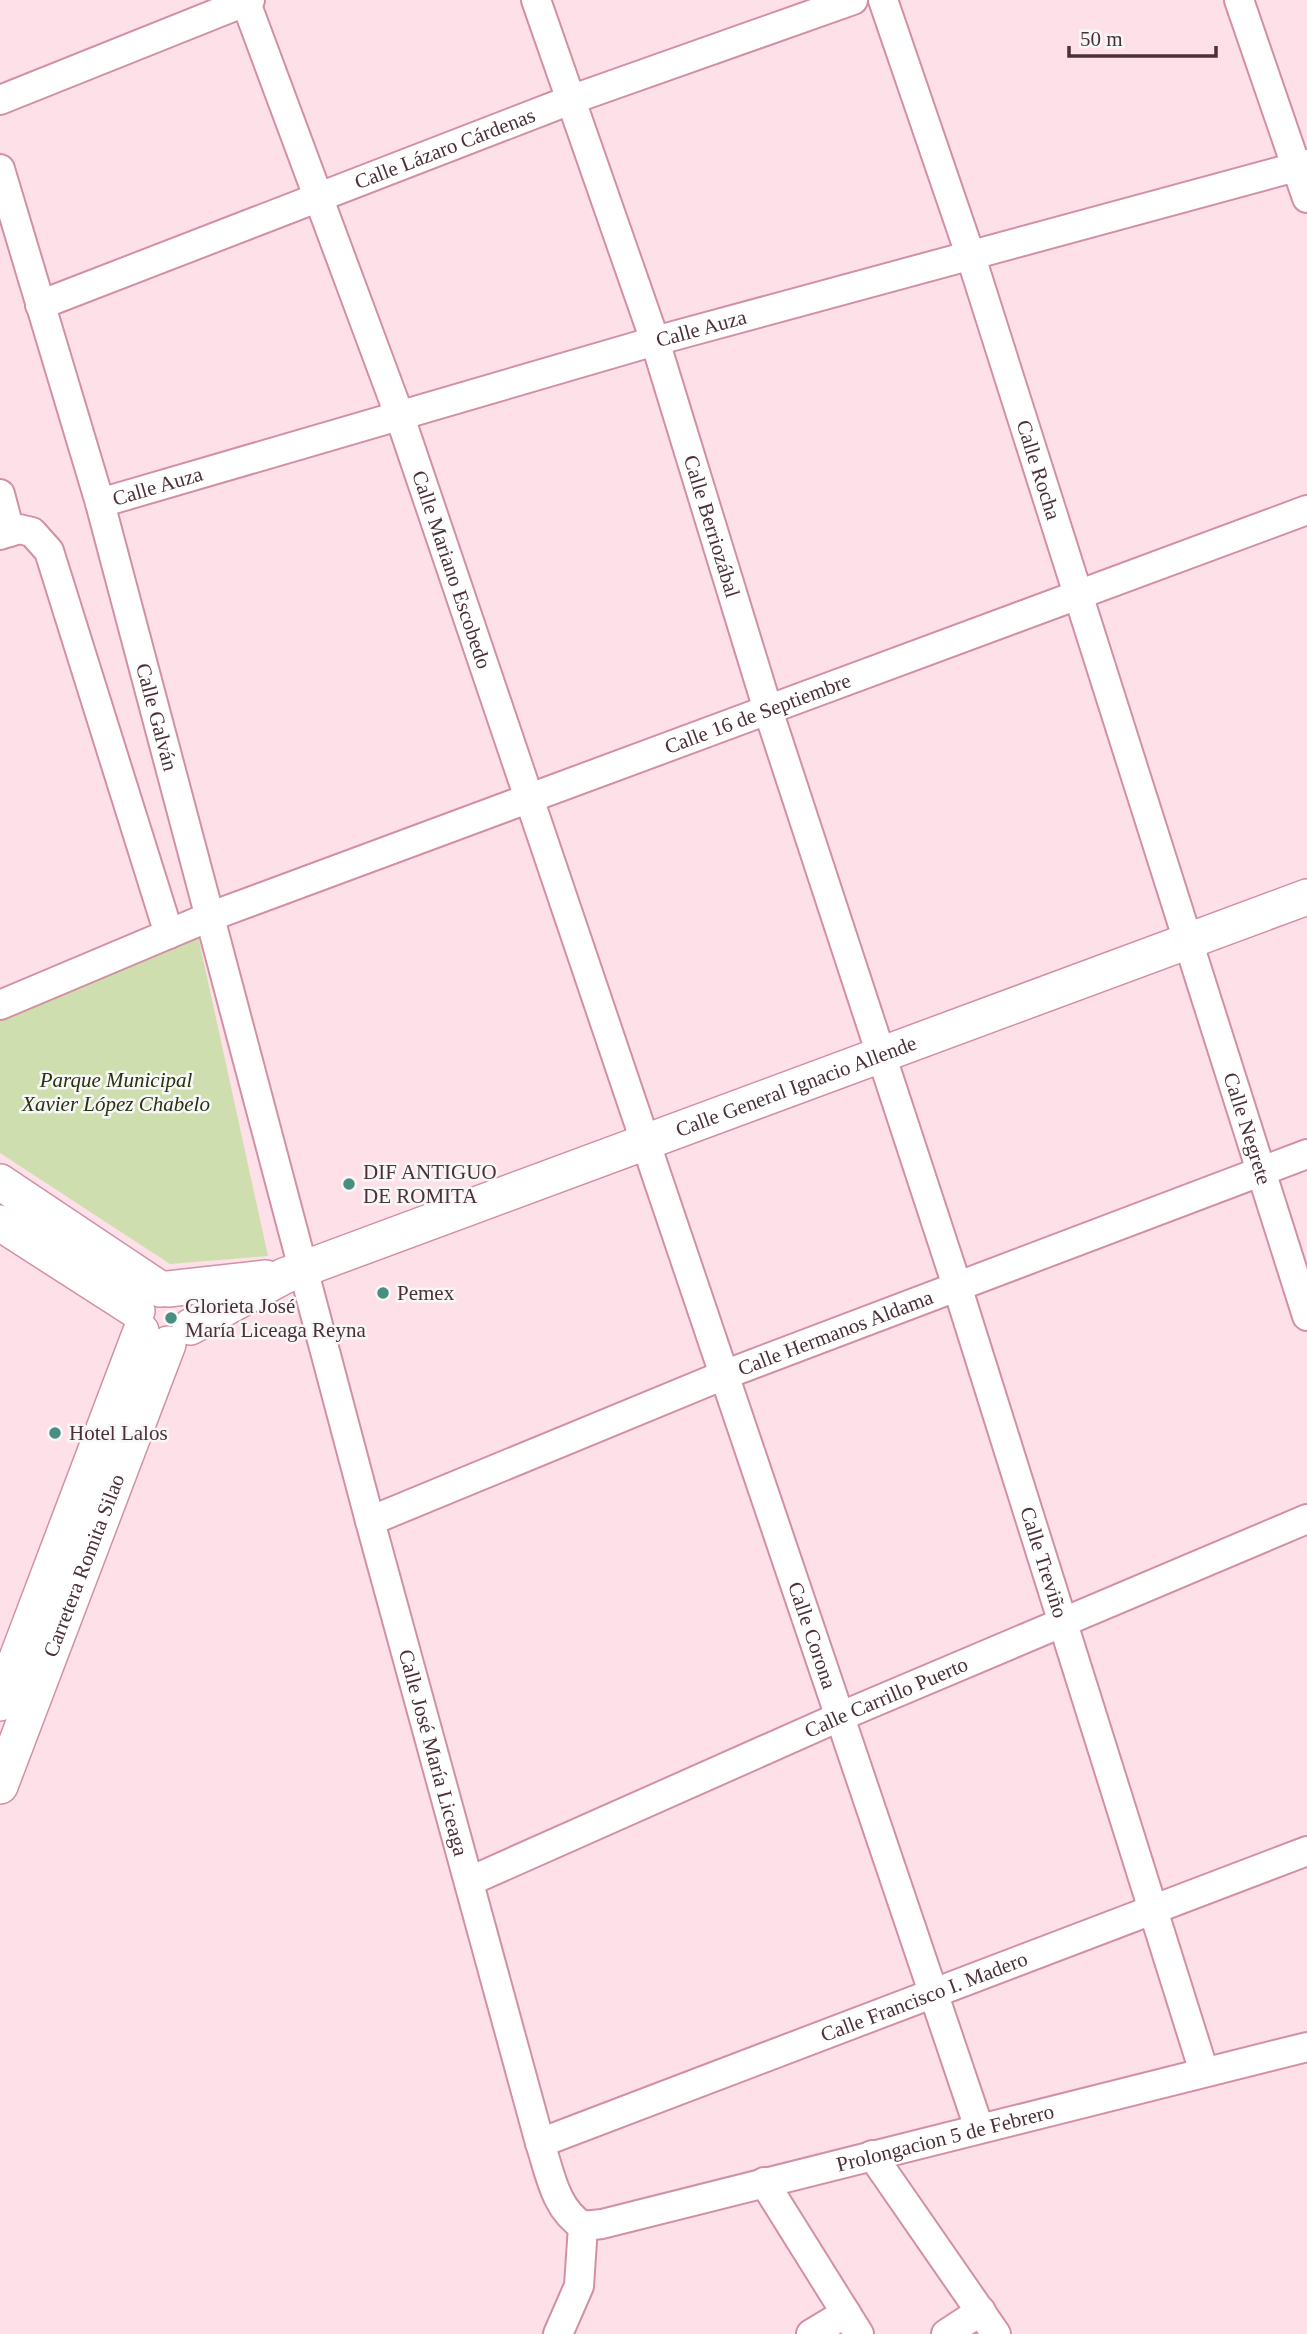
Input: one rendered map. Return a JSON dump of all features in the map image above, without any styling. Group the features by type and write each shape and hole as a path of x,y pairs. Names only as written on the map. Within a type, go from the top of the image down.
{"main road":[{"name":"Calle General Ignacio Allende","path":"161,1315 294,1272 1307,897"},
{"path":"0,1182 161,1315"},
{"path":"0,1223 161,1315"},
{"name":"Carretera Romita Silao","path":"0,1703 161,1315"},
{"name":"Carretera Romita Silao","path":"0,1786 20,1658"}],"street":[{"name":"Calle Berriozábal","path":"536,0 573,99 655,341 768,710 882,1055"},
{"name":"Calle Lázaro Cárdenas","path":"40,304 320,199 573,99 853,0"},
{"name":"Calle Rocha","path":"883,0 971,257 1187,942"},
{"path":"1239,0 1302,165 1307,198"},
{"path":"0,100 247,1"},
{"name":"Calle Mariano Escobedo","path":"247,1 400,417 645,1141"},
{"name":"Calle Auza","path":"100,503 655,341 1302,165"},
{"name":"Calle Galván","path":"0,169 100,503 209,917 294,1272"},
{"path":"0,494 5,533 32,531 49,551 169,934"},
{"name":"Calle 16 de Septiembre","path":"0,1005 209,917 1077,593 1307,510"},
{"name":"Calle Negrete","path":"1187,942 1307,1316"},
{"name":"Calle Treviño","path":"882,1055 1064,1621 1204,2072"},
{"name":"Calle Corona","path":"645,1141 979,2128"},
{"name":"Calle Hermanos Aldama","path":"370,1521 724,1375 958,1289 1307,1154"},
{"name":"Calle José María Liceaga","path":"294,1272 370,1521 540,2143 560,2204 569,2218 583,2226"},
{"name":"Calle Carrillo Puerto","path":"470,1881 839,1717 1307,1519"},
{"name":"Calle Francisco I. Madero","path":"540,2143 1307,1851"},
{"name":"Prolongacion 5 de Febrero","path":"583,2226 602,2224 1307,2047"},
{"path":"872,2155 989,2323 946,2334"},
{"path":"764,2182 853,2324 811,2334"},
{"path":"558,2334 579,2286 583,2226"}],"green space":[{"name":"Parque Municipal Xavier López Chabelo","path":"198,936 268,1256 170,1264 0,1153 0,1016"}],"place":[{"name":"DIF ANTIGUO DE ROMITA","path":"349,1184"},
{"name":"Pemex","path":"383,1293"},
{"name":"Glorieta José María Liceaga Reyna","path":"171,1318"},
{"name":"Hotel Lalos","path":"55,1433"}]}
